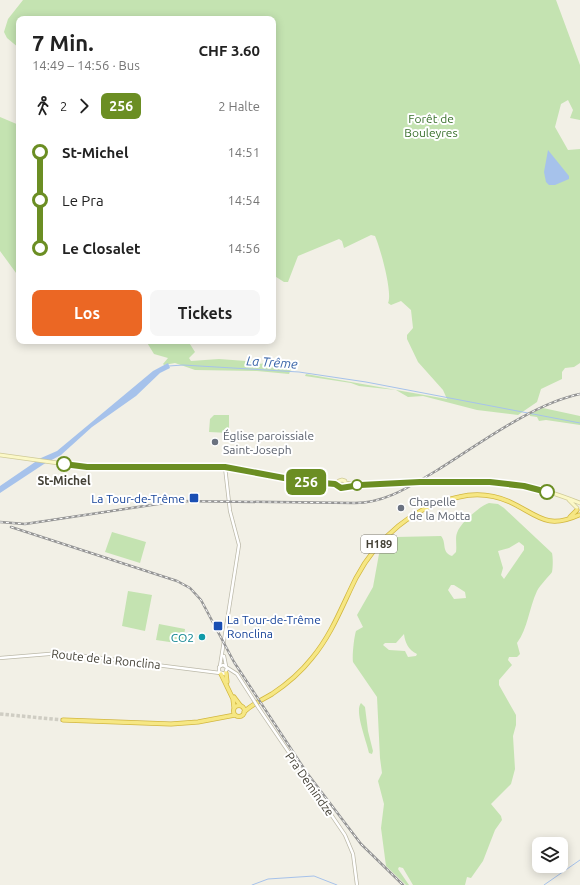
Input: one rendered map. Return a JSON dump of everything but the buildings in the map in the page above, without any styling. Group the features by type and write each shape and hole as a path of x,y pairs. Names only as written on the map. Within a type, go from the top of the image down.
{"highway":[{"name":"H189","path":"244,712 253,704 285,684 311,659 332,629 356,579 371,554 392,531 416,514 452,498 482,495 508,501 542,520 554,522 580,515"},
{"path":"568,519 577,509"},
{"path":"220,673 235,715"},
{"path":"63,720 171,724 198,722 223,716 241,716 244,712 226,680 226,673"},
{"name":"H189","path":"241,706 253,704"},
{"path":"223,716 241,706"}],"main road":[{"path":"0,455 87,467 225,467 300,481 327,483 341,488 360,485 416,483 505,484 528,486 564,497 580,504 577,509"},
{"path":"327,483 343,480 346,483 360,485"},
{"path":"338,486 339,481"},
{"path":"345,487 346,483"},
{"path":"564,497 572,502 580,515"}],"street":[{"path":"225,467 230,511 239,545 220,673 236,674"},
{"name":"Route de la Ronclina","path":"0,658 61,653 220,673"},
{"path":"224,654 227,667 226,673"},
{"path":"211,671 220,667 227,667"},
{"name":"Pra Demindze","path":"227,667 236,674 342,831 350,846 357,885"}],"green space":[{"name":"Forêt de Bouleyres","path":"23,0 556,0 580,65 580,120 570,118 573,110 568,100 561,104 555,127 568,150 580,149 580,363 574,367 565,368 562,372 562,379 541,389 537,402 518,415 477,410 423,396 408,397 396,390 359,386 351,383 305,376 306,374 447,399 443,390 418,362 407,339 407,335 413,328 411,310 401,301 391,305 388,303 389,290 383,259 375,236 371,235 344,248 342,241 339,239 298,256 288,282 284,282 276,277 276,16 16,16 16,46 7,38 4,32 8,19"},
{"path":"0,117 16,124 16,273 0,251"},
{"path":"148,344 190,344 195,352 189,358 191,361 219,359 252,360 258,364 279,362 296,367 291,369 289,374 257,371 195,370 175,363 164,365 163,364 168,358 154,354"},
{"path":"543,408 580,416 580,425 546,420 539,421 537,417 530,416 530,414"},
{"path":"214,415 229,415 229,433 209,432 210,419"},
{"path":"489,503 498,504 504,508 552,553 552,572 537,591 524,631 517,643 520,654 517,657 509,657 508,660 512,665 499,680 499,685 516,715 516,725 513,736 515,769 511,784 491,804 501,816 502,820 495,830 483,861 471,878 467,877 465,885 413,885 403,868 399,867 398,869 409,885 406,885 386,866 381,828 384,804 378,781 382,773 377,697 353,662 353,647 356,631 363,627 357,615 373,587 379,554 385,546 396,537 441,536 446,552 452,556 456,552 456,537 459,529 471,515","holes":["519,542 524,546 524,550 504,579 501,575 503,568 498,551 509,548","451,585 454,585 465,592 466,598 454,599 448,590","404,634 408,646 417,654 416,656 408,657 405,651 389,650 383,645 385,643 396,643"]},
{"path":"112,532 146,542 140,563 105,552"},
{"path":"128,591 152,595 145,631 122,626"},
{"path":"159,624 185,629 183,644 156,640"},
{"path":"361,703 365,707 368,731 373,751 372,754 369,753 360,719 359,707"}],"water":[{"path":"548,150 569,176 569,179 555,185 549,185 546,182 544,172"},
{"path":"168,363 170,368 160,373 136,396 92,427 61,455 44,464 0,493 0,486 41,458 57,451 153,371"}],"waterway":[{"name":"La Trême","path":"169,366 183,365 299,372 366,382 580,423"},
{"path":"544,885 580,860"},
{"path":"252,885 268,879 314,876 337,885"}],"tunnel":[{"path":"0,714 63,720"}],"railway":[{"path":"0,522 25,524 178,501 355,503 377,500 397,493 417,482 524,416 562,399 580,394"},
{"path":"11,527 177,581 190,588 201,600 234,662 307,773 361,844 403,885"}],"bus line":[{"name":"256","path":"64,464 87,467 225,467 300,481 335,484 340,488 360,485 420,482 490,482 524,486 547,492"}],"place":[{"name":"Église paroissiale Saint-Joseph","path":"215,442"},
{"name":"St-Michel","path":"64,464"},
{"name":"La Tour-de-Trême","path":"194,498"},
{"name":"Chapelle de la Motta","path":"401,508"},
{"name":"La Tour-de-Trême Ronclina","path":"218,626"},
{"name":"CO2","path":"202,637"}]}
